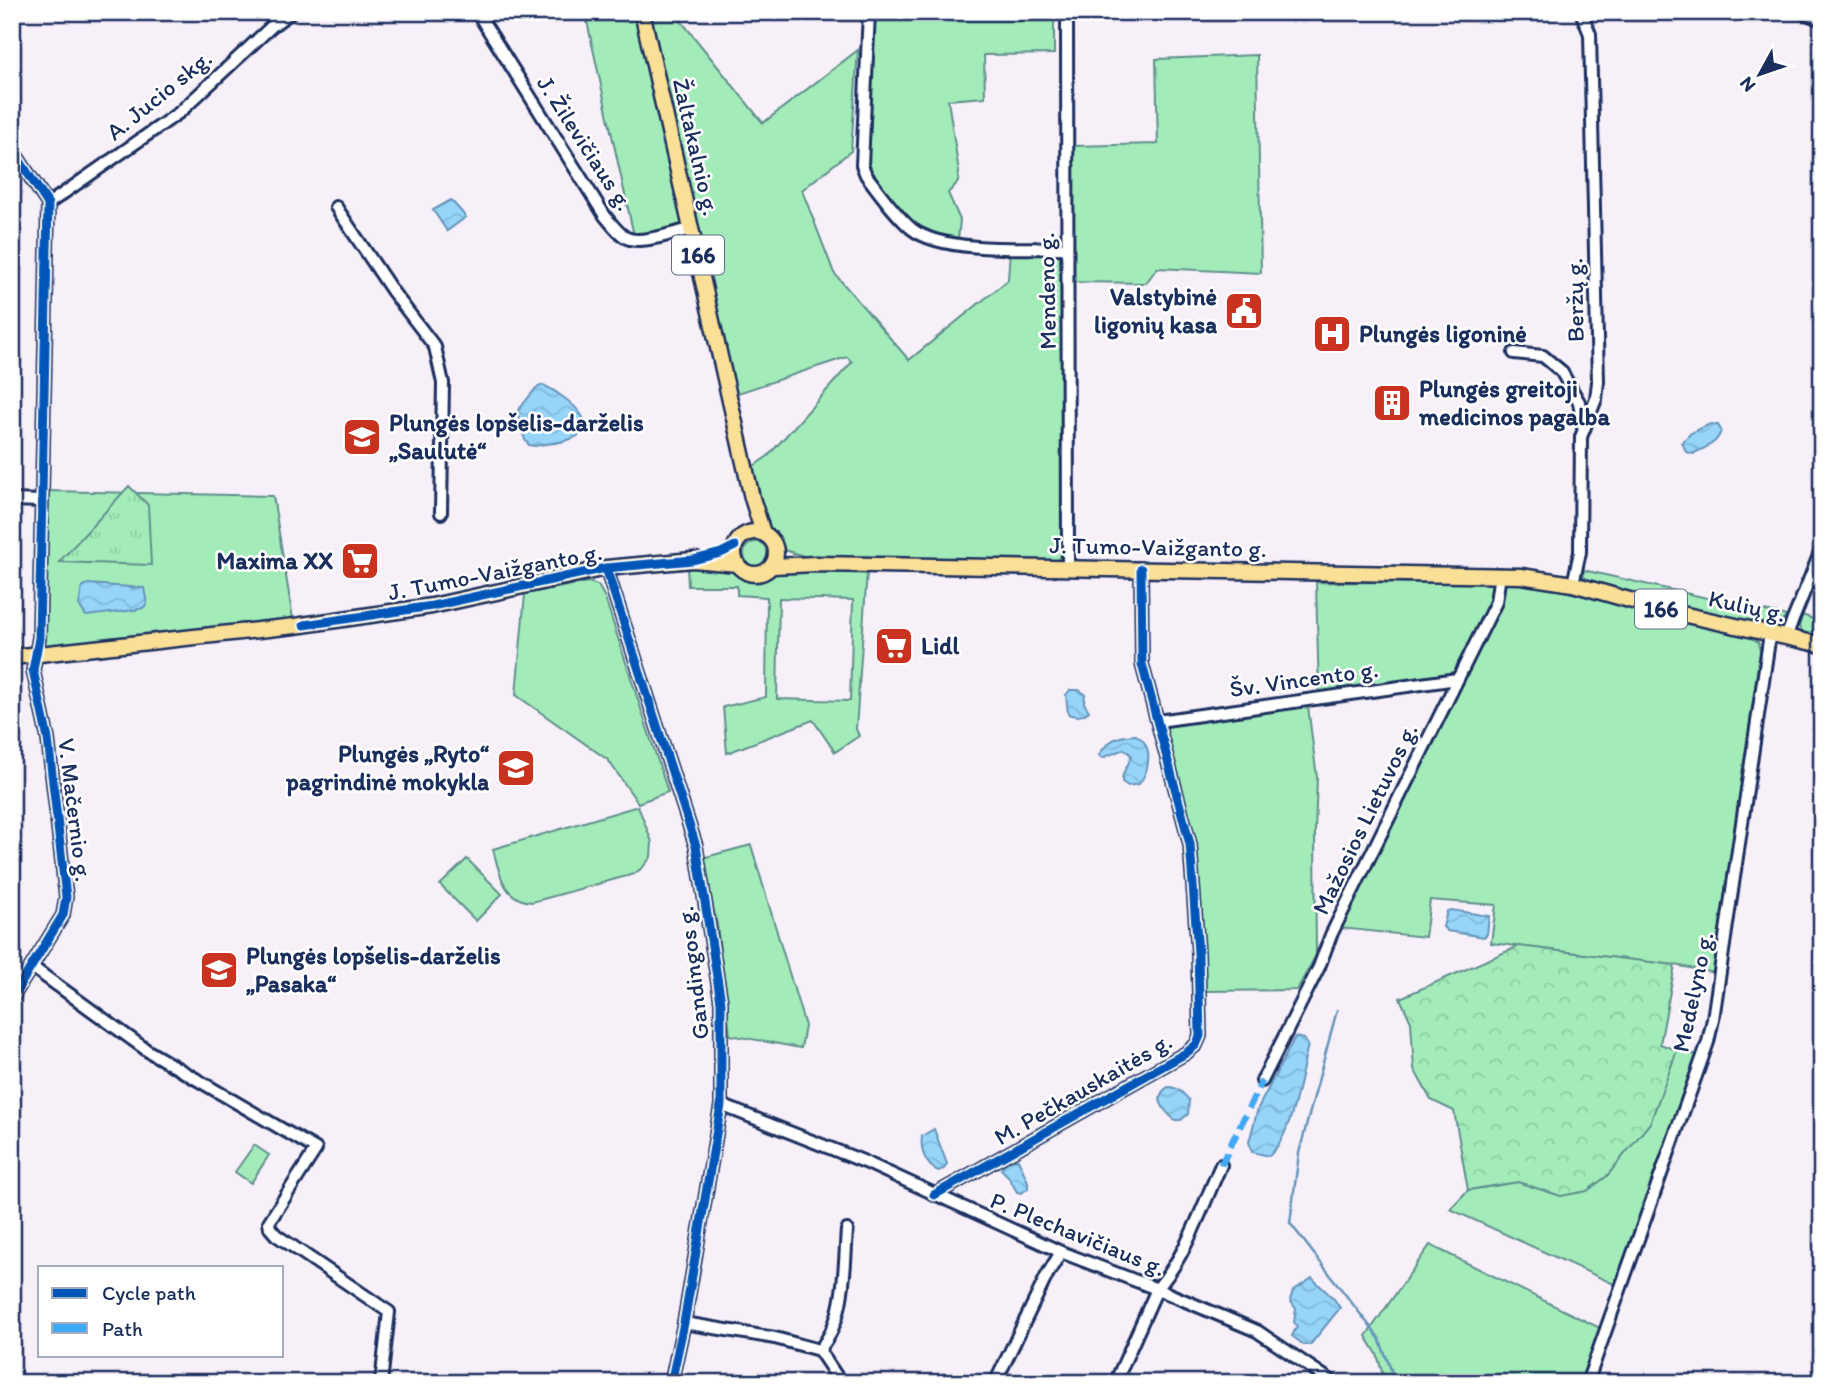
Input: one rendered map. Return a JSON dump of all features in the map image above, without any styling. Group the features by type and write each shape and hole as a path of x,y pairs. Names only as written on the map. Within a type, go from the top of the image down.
{"main road":[{"name":"Žaltakalnio g.","path":"642,12 752,498 755,533"},
{"path":"737,564 735,546 740,538 755,533 772,539 777,550 773,566"},
{"name":"J. Tumo-Vaižganto g.","path":"12,657 295,626 432,606 606,568 693,560 721,553 735,546"},
{"name":"J. Tumo-Vaižganto g.","path":"777,550 816,564"},
{"name":"J. Tumo-Vaižganto g.","path":"693,560 737,564"},
{"name":"166","path":"737,564 748,573 756,575 773,566"},
{"name":"J. Tumo-Vaižganto g.","path":"773,566 816,564 1500,574"},
{"name":"Kulių g.","path":"1500,574 1573,584 1668,611 1822,645"}],"street":[{"name":"A. Jucio skg.","path":"48,204 180,112 272,26 291,12"},
{"name":"J. Žilevičiaus g.","path":"477,12 616,230 626,238 639,241 692,229"},
{"path":"869,12 862,165 866,176 911,229 927,238 959,245 1067,247"},
{"name":"Mendeno g.","path":"1067,12 1068,568"},
{"name":"Beržų g.","path":"1573,584 1580,552 1581,437 1596,400 1598,382 1590,34 1581,12"},
{"path":"1802,12 1822,20"},
{"path":"12,149 48,204"},
{"name":"V. Mačernio g.","path":"12,998 63,915 66,897 48,738 33,670 39,638 48,204"},
{"path":"336,207 393,292 435,347 443,383 441,513"},
{"path":"1514,353 1543,356 1560,371 1579,402 1583,427"},
{"path":"12,500 43,501"},
{"path":"1786,637 1822,548"},
{"name":"Gandingos g.","path":"606,568 696,846 721,1002 721,1105 684,1323 671,1383"},
{"name":"M. Pečkauskaitės g.","path":"934,1195 1186,1053 1196,1045 1200,1036 1198,953 1190,844 1142,664 1141,569"},
{"name":"Mažosios Lietuvos g.","path":"1262,1080 1496,602 1500,574"},
{"name":"Medelyno g.","path":"1587,1383 1713,1019 1770,634"},
{"name":"Šv. Vincento g.","path":"1158,721 1457,679"},
{"path":"32,967 148,1051 316,1149 269,1222 270,1228 276,1235 389,1312 381,1383"},
{"name":"P. Plechavičiaus g.","path":"721,1105 865,1162 1061,1252 1257,1331 1334,1383"},
{"path":"1115,1383 1157,1289 1167,1278 1221,1166"},
{"path":"819,1350 827,1341 836,1321 848,1230"},
{"path":"995,1383 1041,1287 1061,1252"},
{"path":"684,1323 775,1338 819,1350 841,1383"}],"green space":[{"path":"585,12 635,12 683,224 634,236"},
{"path":"651,12 674,12 763,123 858,50 851,151 802,190 834,273 909,360 1008,280 1010,249 1060,251 1065,550 1058,560 814,559 784,550 767,531 751,468 768,456 852,362 847,357 735,394 678,147"},
{"path":"875,12 1054,12 1054,54 984,55 985,97 948,100 959,172 958,182 948,193 960,220 958,240 948,239 911,222 867,170"},
{"path":"1257,55 1261,273 1157,268 1146,283 1072,282 1073,146 1158,144 1156,59"},
{"path":"129,486 148,505 151,565 59,562"},
{"path":"48,491 273,496 293,619 45,648"},
{"path":"756,542 765,545 768,554 765,563 756,566 747,563 744,554 747,545"},
{"path":"720,565 753,580 762,579 777,570 867,571 856,729 859,736 835,752 813,720 727,753 723,707 766,697 767,597 737,595 737,586 688,586 687,567","holes":["779,598 853,600 850,701 777,699"]},
{"path":"1583,570 1787,616 1777,626 1772,627 1697,613 1603,586 1584,578"},
{"path":"588,582 598,585 605,598 668,792 638,803 608,760 516,695 525,594"},
{"path":"1316,582 1512,583 1543,586 1746,635 1758,642 1760,651 1715,973 1675,965 1491,943 1496,905 1430,900 1425,937 1340,928 1463,675 1319,696"},
{"path":"1802,615 1822,622 1822,639 1809,636 1801,630 1799,627"},
{"path":"1308,706 1317,778 1316,955 1297,990 1205,991 1196,845 1165,727"},
{"path":"638,806 652,842 651,857 634,874 532,902 522,900 508,890 493,849"},
{"path":"751,845 805,1026 801,1048 730,1035 717,925 702,858"},
{"path":"467,859 502,894 476,921 440,885"},
{"path":"1519,946 1675,965 1660,1044 1677,1050 1650,1123 1607,1176 1587,1191 1561,1196 1518,1182 1468,1190 1454,1111 1431,1100 1414,1069 1411,1022 1400,998"},
{"path":"1677,1050 1698,1055 1616,1285 1450,1209 1468,1190 1518,1182 1561,1196 1650,1123"},
{"path":"254,1145 269,1155 251,1183 235,1172"},
{"path":"1430,1245 1600,1328 1582,1383 1385,1383 1377,1354 1366,1336"}],"water":[{"path":"451,200 466,217 447,231 433,210"},
{"path":"543,385 558,393 581,414 585,422 584,429 574,438 529,445 517,412 536,388"},
{"path":"1710,424 1718,425 1720,435 1710,445 1693,454 1686,452 1682,442 1691,433"},
{"path":"88,584 144,588 147,604 135,610 86,616 79,605 82,587"},
{"path":"1070,690 1079,690 1085,694 1084,703 1089,711 1079,716 1068,714 1066,695"},
{"path":"1136,735 1146,745 1148,765 1139,784 1128,786 1122,782 1122,778 1131,755 1124,749 1102,758 1099,755 1114,739"},
{"path":"1447,911 1489,916 1487,934 1484,937 1447,931 1443,927"},
{"path":"1295,1037 1304,1039 1308,1045 1290,1120 1269,1156 1252,1152 1249,1142 1258,1108"},
{"path":"1168,1087 1177,1089 1189,1100 1188,1114 1181,1120 1175,1120 1161,1104 1161,1095"},
{"path":"934,1129 947,1164 944,1169 938,1171 927,1161 922,1146 922,1136"},
{"path":"1018,1159 1028,1182 1028,1189 1021,1193 1017,1192 1001,1169 1004,1163"},
{"path":"1312,1278 1340,1308 1310,1345 1304,1345 1292,1336 1297,1326 1294,1322 1296,1309 1290,1300 1293,1291"}],"waterway":[{"path":"1337,1010 1299,1153 1290,1223 1379,1338 1396,1383"}],"marked path":[{"path":"1221,1165 1262,1081"}],"cycle path":[{"path":"12,149 48,204 39,638 33,670 48,739 66,897 63,915 12,998"},
{"path":"304,625 432,606 606,568 693,560 721,553 735,546"},
{"path":"606,568 696,846 721,1002 721,1105 684,1323 671,1383"},
{"path":"934,1195 1186,1053 1196,1045 1200,1036 1198,953 1190,844 1142,664 1141,569"}],"place":[{"name":"Valstybinė ligonių kasa","path":"1244,311"},
{"name":"Plungės ligoninė","path":"1332,334"},
{"name":"Plungės greitoji medicinos pagalba","path":"1392,403"},
{"name":"Plungės lopšelis-darželis „Saulutė“","path":"362,437"},
{"name":"Maxima XX","path":"360,561"},
{"name":"Lidl","path":"894,646"},
{"name":"Plungės „Ryto“ pagrindinė mokykla","path":"516,768"},
{"name":"Plungės lopšelis-darželis „Pasaka“","path":"219,970"}]}
